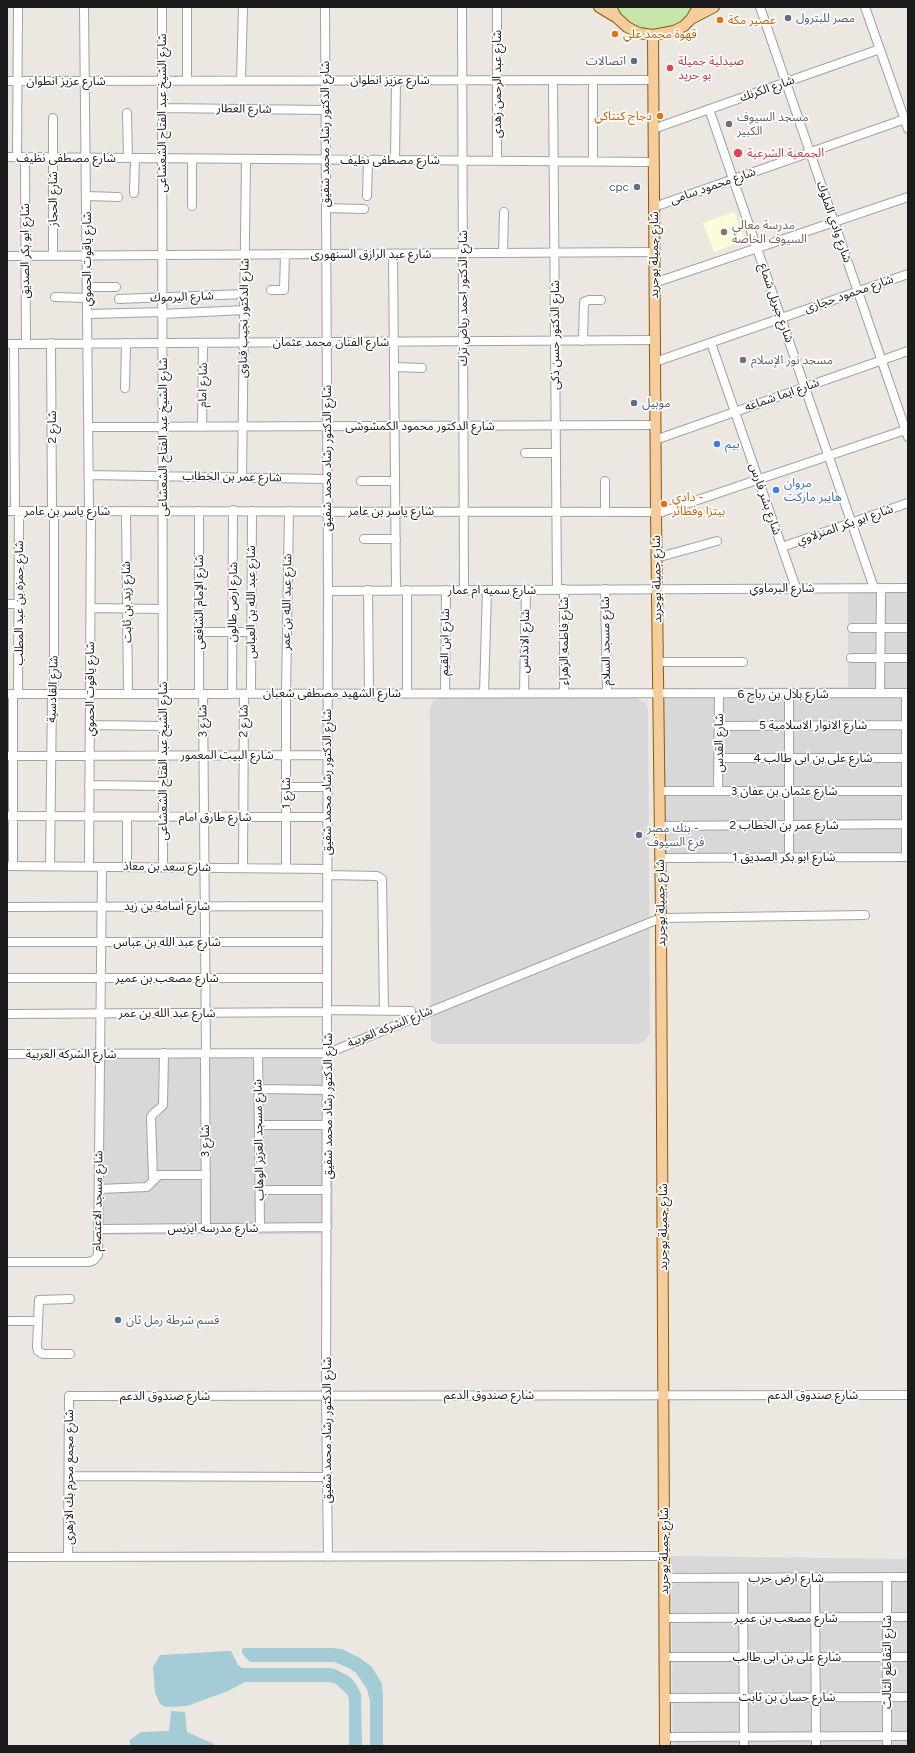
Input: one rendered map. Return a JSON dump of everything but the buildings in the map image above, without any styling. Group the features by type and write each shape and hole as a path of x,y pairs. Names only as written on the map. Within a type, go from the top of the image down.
{"main road":[{"path":"599,7 616,17 627,27 639,33 653,35 674,31 684,26 698,7"},
{"path":"610,7 616,17"},
{"path":"691,18 714,7"},
{"name":"شارع جميلة بوحريد","path":"653,35 656,558 661,918 665,1742"}],"street":[{"name":"شارع ابو بكر الصديق","path":"18,7 18,81 25,256 26,343"},
{"name":"شارع ياقوت الحموي","path":"84,7 91,608 89,867"},
{"name":"شارع الشيخ عبد الفتاح الشعشاعى","path":"162,7 163,867"},
{"path":"186,80 187,7"},
{"path":"242,80 243,7"},
{"name":"شارع الدكتور رشاد محمد شفيق","path":"325,7 328,591 328,1125 326,1395 328,1557"},
{"name":"شارع الدكتور احمد رياض ترك","path":"462,7 464,590"},
{"name":"شارع عبد الرحمن زهدى","path":"496,161 497,7"},
{"name":"شارع وادي الملوك","path":"760,7 907,432"},
{"path":"866,7 906,118 908,129"},
{"name":"شارع الكرنك","path":"653,129 880,49"},
{"path":"395,160 396,80"},
{"name":"شارع الدكتور حسن ذكى","path":"554,80 555,453 556,511 561,589"},
{"path":"593,80 593,161"},
{"name":"شارع عزيز انطوان","path":"7,81 653,80"},
{"name":"شارع العطار","path":"162,108 325,110"},
{"name":"شارع جبريل شماع","path":"709,109 852,522 878,588 881,628 880,693"},
{"path":"128,113 134,194"},
{"name":"شارع الحجاز","path":"53,118 53,256"},
{"name":"شارع محمود سامى","path":"654,207 906,118"},
{"name":"شارع مصطفى نظيف","path":"7,157 654,162"},
{"path":"192,159 192,206"},
{"name":"شارع الدكتور نجيب قناوى","path":"242,478 246,159"},
{"path":"367,196 368,160"},
{"path":"87,196 118,197"},
{"path":"654,283 908,197"},
{"path":"326,208 364,209"},
{"path":"504,212 504,253"},
{"name":"شارع عبد الرازق السنهورى","path":"7,256 654,252"},
{"path":"271,290 283,290 284,288 285,254"},
{"path":"393,254 396,590"},
{"name":"شارع محمود حجازى","path":"655,362 908,274"},
{"path":"88,286 116,288"},
{"name":"شارع اليرموك","path":"120,299 244,294"},
{"path":"55,297 88,298"},
{"path":"583,341 584,302 589,300 601,300"},
{"path":"88,314 244,310"},
{"name":"شارع الفنان محمد عثمان","path":"11,344 655,340"},
{"name":"شارع 2","path":"52,343 53,511"},
{"path":"125,388 126,343"},
{"name":"شارع امام","path":"202,427 203,343"},
{"name":"شارع بشر فارس","path":"711,343 796,588"},
{"path":"11,344 14,511"},
{"name":"شارع ايما شماعه","path":"655,440 908,351"},
{"path":"394,367 422,368"},
{"name":"شارع الدكتور محمود الكمشوشى","path":"88,428 655,425"},
{"name":"شارع ياسر بن عامر","path":"14,511 395,510 605,511 656,513 907,432"},
{"path":"526,453 555,453"},
{"name":"شارع عمر بن الخطاب","path":"89,475 327,479"},
{"path":"361,481 395,481"},
{"path":"605,481 605,511"},
{"name":"شارع ابو بكر المنزلاوي","path":"782,547 908,503"},
{"name":"شارع ارض طالون","path":"232,694 233,510"},
{"name":"شارع عبد الله بن عمر","path":"286,693 288,510"},
{"name":"شارع حمزه بن عبد المطلب","path":"10,866 10,756 19,604 14,511"},
{"name":"شارع القادسية","path":"50,866 52,694 54,682 53,511"},
{"name":"شارع زيد بن ثابت","path":"126,511 128,694"},
{"name":"شارع الإمام الشافعى","path":"199,511 199,632 201,694"},
{"name":"شارع عبد الله بن العباس","path":"247,694 251,632 252,511"},
{"path":"364,539 396,539"},
{"path":"656,558 717,541"},
{"name":"شارع البرماوي","path":"657,589 908,588"},
{"name":"شارع فاطمه الزهراء","path":"561,589 564,693"},
{"name":"شارع مسجد السلام","path":"605,589 607,693"},
{"name":"شارع سميه ام عمار","path":"328,591 657,589"},
{"path":"368,590 369,693"},
{"path":"406,590 407,693"},
{"name":"شارع ابن القيم","path":"444,693 446,590"},
{"path":"484,693 487,590"},
{"name":"شارع الاندلس","path":"524,693 526,590"},
{"path":"7,604 19,604"},
{"path":"91,608 163,609"},
{"path":"852,628 908,628"},
{"path":"199,632 251,632"},
{"path":"851,658 908,658"},
{"path":"658,662 743,662"},
{"name":"شارع 1","path":"286,693 286,869"},
{"name":"شارع الشهيد مصطفى شعبان","path":"13,694 658,693"},
{"name":"شارع بلال بن رباح 6","path":"658,693 907,693"},
{"path":"789,693 789,857"},
{"path":"907,693 907,857"},
{"name":"شارع 3","path":"201,694 204,755 206,1228"},
{"name":"شارع 2","path":"243,868 244,755 247,694"},
{"name":"شارع القدس","path":"718,791 719,694"},
{"path":"90,725 163,726"},
{"name":"شارع الانوار الاسلامية 5","path":"719,726 907,725"},
{"name":"شارع البيت المعمور","path":"10,756 327,755"},
{"name":"شارع على بن ابى طالب 4","path":"719,758 907,758"},
{"path":"90,785 163,786"},
{"path":"286,787 327,787"},
{"name":"شارع عثمان بن عفان 3","path":"659,791 907,791"},
{"name":"شارع طارق امام","path":"10,816 327,817"},
{"path":"126,816 127,867"},
{"name":"شارع عمر بن الخطاب 2","path":"660,826 907,824"},
{"name":"شارع ابو بكر الصديق 1","path":"660,858 907,857"},
{"name":"شارع سعد بن معاذ","path":"10,866 286,869 377,876 382,879 384,1011"},
{"name":"شارع مسجد الاعتصام","path":"7,1262 92,1261 98,1255 102,867"},
{"name":"شارع أسامة بن زيد","path":"7,907 327,906"},
{"path":"661,918 865,915"},
{"name":"شارع الشركه العربية","path":"7,1054 328,1053 661,918"},
{"name":"شارع عبد الله بن عباس","path":"7,942 327,942"},
{"name":"شارع مصعب بن عمير","path":"7,978 327,978"},
{"name":"شارع عبد الله بن عمر","path":"7,1014 410,1011"},
{"path":"153,1180 151,1117 163,1105 164,1053"},
{"name":"شارع مسجد العزيز الوهاب","path":"258,1053 260,1228"},
{"path":"258,1089 328,1090"},
{"path":"259,1125 328,1125"},
{"path":"99,1189 144,1188 149,1186 159,1175 206,1175"},
{"path":"260,1190 327,1190"},
{"name":"شارع مدرسه ايزيس","path":"99,1229 327,1227"},
{"path":"70,1299 39,1300 36,1347 38,1351 43,1354 70,1354"},
{"path":"9,1321 37,1321"},
{"name":"شارع صندوق الدعم","path":"69,1396 664,1394 908,1395"},
{"name":"شارع مجمع محرم بك الازهرى","path":"68,1557 69,1396"},
{"path":"69,1476 327,1477"},
{"path":"7,1558 664,1556"},
{"name":"شارع التقاطع الثالث","path":"887,1577 887,1746"},
{"name":"شارع ارض حرب","path":"665,1578 908,1577"},
{"path":"743,1578 744,1746"},
{"path":"815,1578 816,1746"},
{"name":"شارع مصعب بن عمير","path":"665,1618 908,1617"},
{"name":"شارع على بن ابى طالب","path":"665,1657 908,1657"},
{"name":"شارع حسان بن ثابت","path":"665,1698 908,1697"},
{"path":"665,1742 744,1737 908,1736"}],"shaded area":[{"name":"مدرسة معالي السيوف الخاصة","path":"734,212 745,240 714,252 703,223"},
{"path":"848,593 908,593 908,862 664,861 660,688 848,687"},
{"path":"441,698 636,698 646,703 648,710 650,1034 644,1042 637,1044 437,1044 431,1040 430,708 433,701"},
{"path":"321,1049 330,1054 332,1057 333,1227 329,1234 102,1235 97,1063 108,1052"},
{"path":"671,1556 908,1559 908,1746 673,1746"}],"green space":[{"path":"616,7 692,7 683,19 672,27 658,30 644,29 632,24 620,15"}],"water":[{"path":"243,1648 332,1648 342,1649 360,1658 372,1667 382,1684 383,1746 370,1746 370,1702 367,1689 356,1673 349,1668 334,1662 251,1662 242,1653"},
{"path":"231,1651 238,1665 242,1668 329,1668 335,1669 350,1677 356,1684 361,1694 362,1746 349,1746 349,1699 347,1694 336,1684 329,1682 245,1682 228,1691 187,1706 165,1707 160,1704 155,1692 153,1667 160,1655"},
{"path":"171,1711 185,1712 187,1732 214,1744 212,1746 130,1746 130,1740 141,1732 169,1731"}],"place":[{"name":"مصر للبترول","path":"788,18"},
{"name":"عصير مكة","path":"720,20"},
{"name":"قهوة محمد علي","path":"615,34"},
{"name":"اتصالات","path":"634,61"},
{"name":"صيدلية جميلة بو حريد","path":"670,68"},
{"name":"دجاج كنتاكي","path":"660,116"},
{"name":"مسجد السيوف الكبير","path":"729,124"},
{"name":"الجمعية الشرعية","path":"738,153"},
{"name":"cpc","path":"637,187"},
{"name":"مدرسة معالي السيوف الخاصة","path":"724,232"},
{"name":"مسجد نور الإسلام","path":"743,360"},
{"name":"موبيل","path":"634,403"},
{"name":"بيم","path":"717,444"},
{"name":"مروان هايبر ماركت","path":"776,490"},
{"name":"دادي - بيتزا وفطائر","path":"664,504"},
{"name":"بنك مصر - فرع السيوف","path":"639,835"},
{"name":"قسم شرطة رمل ثان","path":"118,1320"}]}
